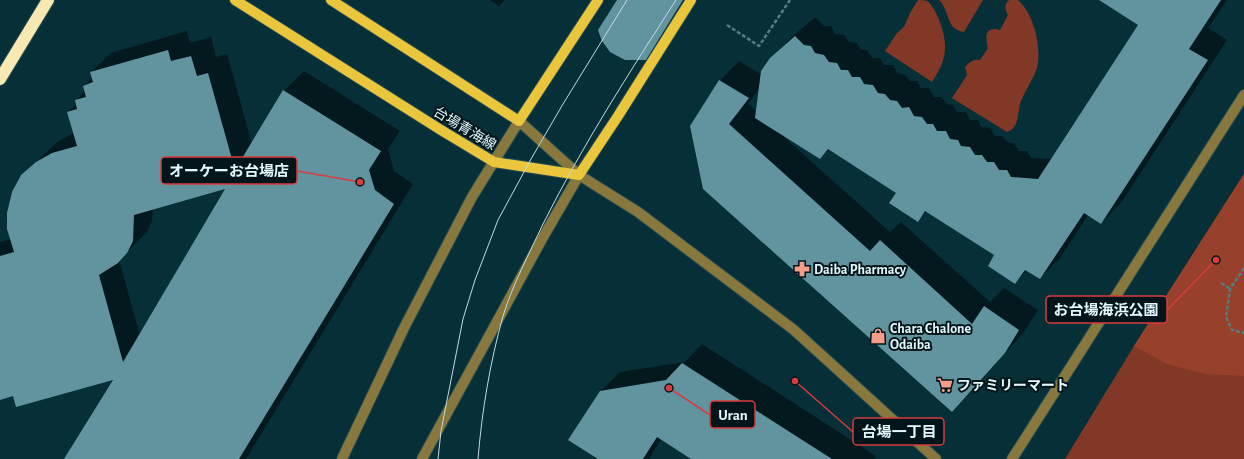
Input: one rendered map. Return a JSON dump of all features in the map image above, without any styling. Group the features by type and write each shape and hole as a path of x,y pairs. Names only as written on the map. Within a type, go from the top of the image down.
{"highway":[{"path":"0,79 48,0"}],"main road":[{"name":"台場青海線","path":"235,0 494,162 579,175"},
{"path":"331,0 519,121 598,0"},
{"path":"579,175 691,0"}],"street":[{"path":"1012,459 1244,95"},
{"path":"342,459 404,328 472,198 519,121 579,175 638,212 794,330 936,459"},
{"path":"422,459 542,239 579,175"}],"path":[{"path":"727,25 760,46 790,0"},
{"path":"1244,268 1230,289 1226,317 1232,330 1244,333"},
{"path":"1221,284 1230,289"}],"shaded area":[{"path":"918,0 927,1 931,5 940,22 944,36 945,47 943,61 932,82 885,51 897,33 904,27"},
{"path":"939,0 983,0 964,32 958,30 951,24 943,5"},
{"path":"1009,0 1018,0 1024,6 1032,22 1037,41 1038,60 1037,68 1021,101 1016,123 1011,130 1007,132 952,98 967,75 965,67 972,61 980,60 988,48 986,40 987,33 991,29 1000,30 1008,15 1006,11 1006,4"},
{"path":"1244,174 1244,459 1065,459 1134,346"},
{"path":"1244,174 1244,376 1205,374 1167,364 1134,346"}],"building":[{"path":"617,0 683,0 646,60 625,60 610,52 602,41 598,30"},
{"path":"1099,0 1221,0 1189,49 1208,60 1101,224 1084,213 1040,279 1025,270 1015,284 988,266 994,255 925,211 918,222 889,203 896,193 828,149 820,159 755,118 761,71 770,58 795,36 804,45 811,46 815,53 824,55 829,62 837,63 841,70 848,70 852,77 860,77 864,84 873,85 878,93 885,94 890,100 897,101 902,108 909,107 914,116 922,117 927,124 933,124 937,131 946,131 950,139 958,140 961,146 970,147 975,155 982,155 987,162 994,162 999,170 1007,170 1011,177 1038,179 1138,25"},
{"path":"168,50 171,61 191,56 197,76 208,73 235,170 283,90 381,151 369,170 375,190 394,204 239,459 64,459 113,380 16,407 13,396 0,400 0,256 14,252 7,229 7,213 12,192 21,175 36,162 52,153 77,146 67,112 77,109 75,100 86,97 83,86 93,82 90,72","holes":["225,189 123,362 99,275 118,263 127,253 133,241 134,215"]},
{"path":"719,80 749,98 729,124 870,251 880,240 972,324 984,306 1019,330 1005,353 952,412 703,189 690,126"},
{"path":"682,363 832,459 691,459 657,437 643,459 598,459 568,440 600,391 666,380"}],"tram line":[{"path":"438,459 441,431 463,319 475,280 498,220 563,104 627,0"},
{"path":"478,459 490,369 503,316 516,281 543,224 574,166 624,82 676,0"}],"place":[{"name":"オーケーお台場店","path":"360,182"},
{"name":"お台場海浜公園","path":"1216,260"},
{"name":"Daiba Pharmacy","path":"802,269"},
{"name":"Chara Chalone Odaiba","path":"878,336"},
{"name":"台場一丁目","path":"795,381"},
{"name":"ファミリーマート","path":"945,385"},
{"name":"Uran","path":"669,388"}]}
